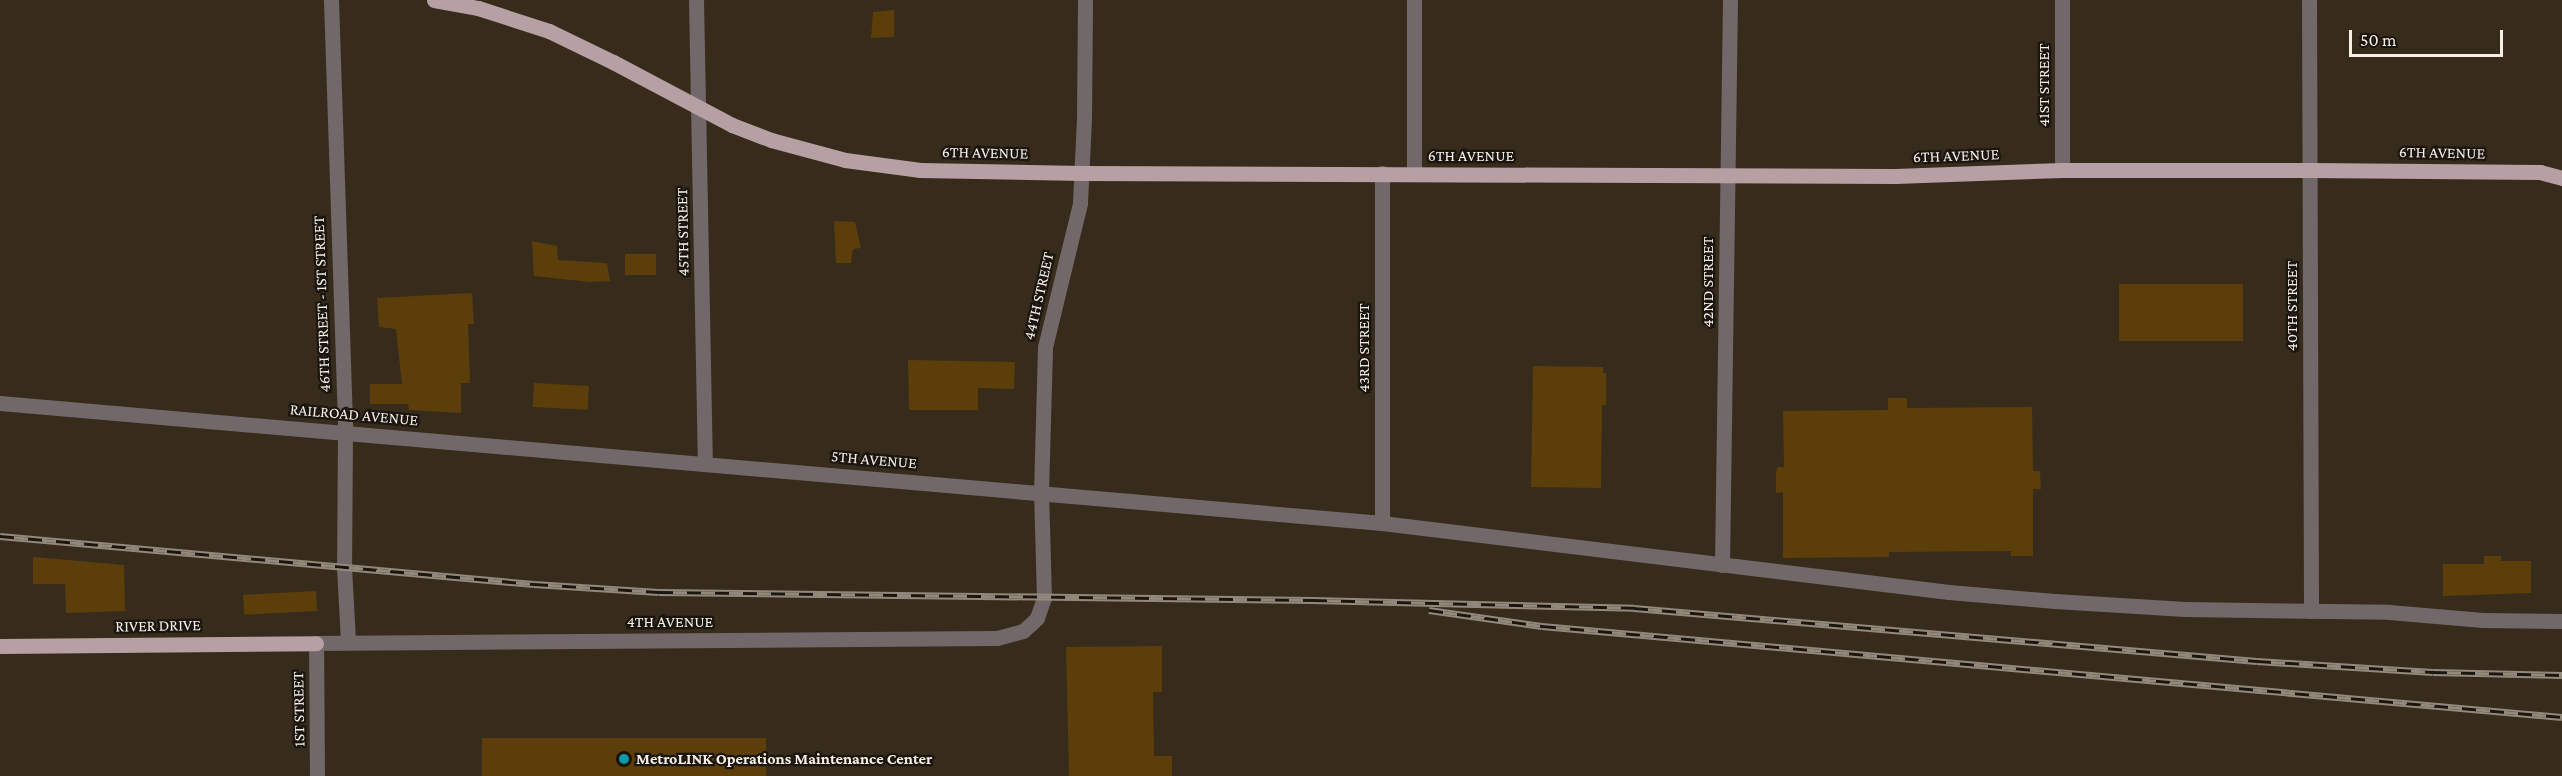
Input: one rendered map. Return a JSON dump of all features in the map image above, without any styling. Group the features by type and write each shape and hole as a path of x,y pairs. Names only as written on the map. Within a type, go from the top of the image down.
{"main road":[{"name":"6TH AVENUE","path":"434,0 478,8 549,31 737,127 771,140 845,160 930,170 1082,174 1895,176 2062,170 2309,170 2540,172 2562,178"},
{"name":"RIVER DRIVE","path":"0,646 316,642"}],"street":[{"name":"46TH STREET - 1ST STREET","path":"331,0 345,432 344,567 348,642"},
{"name":"45TH STREET","path":"696,0 705,464"},
{"name":"44TH STREET","path":"1023,631 1037,618 1044,598 1041,492 1045,348 1080,203 1085,0"},
{"path":"1414,0 1414,174"},
{"name":"42ND STREET","path":"1722,565 1730,0"},
{"name":"41ST STREET","path":"2062,0 2062,170"},
{"name":"40TH STREET","path":"2309,0 2311,611"},
{"name":"6TH AVENUE","path":"2540,172 2562,169"},
{"name":"43RD STREET","path":"1382,173 1382,522"},
{"name":"RAILROAD AVENUE","path":"0,403 705,464"},
{"name":"5TH AVENUE","path":"705,464 1382,522 1949,592 2055,601 2185,609 2389,612 2483,620 2562,621"},
{"name":"4TH AVENUE","path":"316,642 997,638 1023,631"},
{"name":"1ST STREET","path":"316,642 317,776"}],"building":[{"path":"894,10 894,37 871,38 873,12"},
{"path":"834,221 855,222 861,248 853,249 851,263 836,263"},
{"path":"532,241 557,246 558,260 607,263 610,281 590,282 534,276"},
{"path":"625,254 656,254 656,275 625,275"},
{"path":"2119,284 2243,284 2243,341 2119,341"},
{"path":"472,293 474,324 468,324 470,383 461,383 461,413 409,410 408,404 370,404 370,384 402,384 396,329 379,327 377,298"},
{"path":"908,360 1015,362 1014,389 978,388 978,410 909,410"},
{"path":"1533,366 1603,367 1603,373 1606,373 1606,405 1602,405 1601,488 1531,487"},
{"path":"534,383 589,386 588,410 533,407"},
{"path":"1888,398 1907,398 1907,408 2032,407 2033,471 2040,471 2041,489 2033,489 2033,556 2011,556 2011,551 1889,552 1889,557 1783,558 1783,492 1776,493 1776,474 1777,467 1784,467 1783,411 1888,410"},
{"path":"2484,556 2501,556 2501,561 2531,561 2531,593 2443,596 2443,564 2484,564"},
{"path":"33,557 124,565 125,611 66,613 65,584 33,584"},
{"path":"316,591 317,611 244,615 243,595"},
{"path":"1162,646 1162,692 1153,692 1154,756 1172,756 1172,776 1069,776 1066,647"},
{"name":"MetroLINK Operations Maintenance Center","path":"482,738 766,738 766,776 482,776"}],"railway":[{"path":"0,536 534,584 659,592 1313,600 1634,608 2257,661 2433,672 2562,675"},
{"path":"1429,610 1542,626 2562,717"}],"place":[{"name":"MetroLINK Operations Maintenance Center","path":"624,759"}]}
